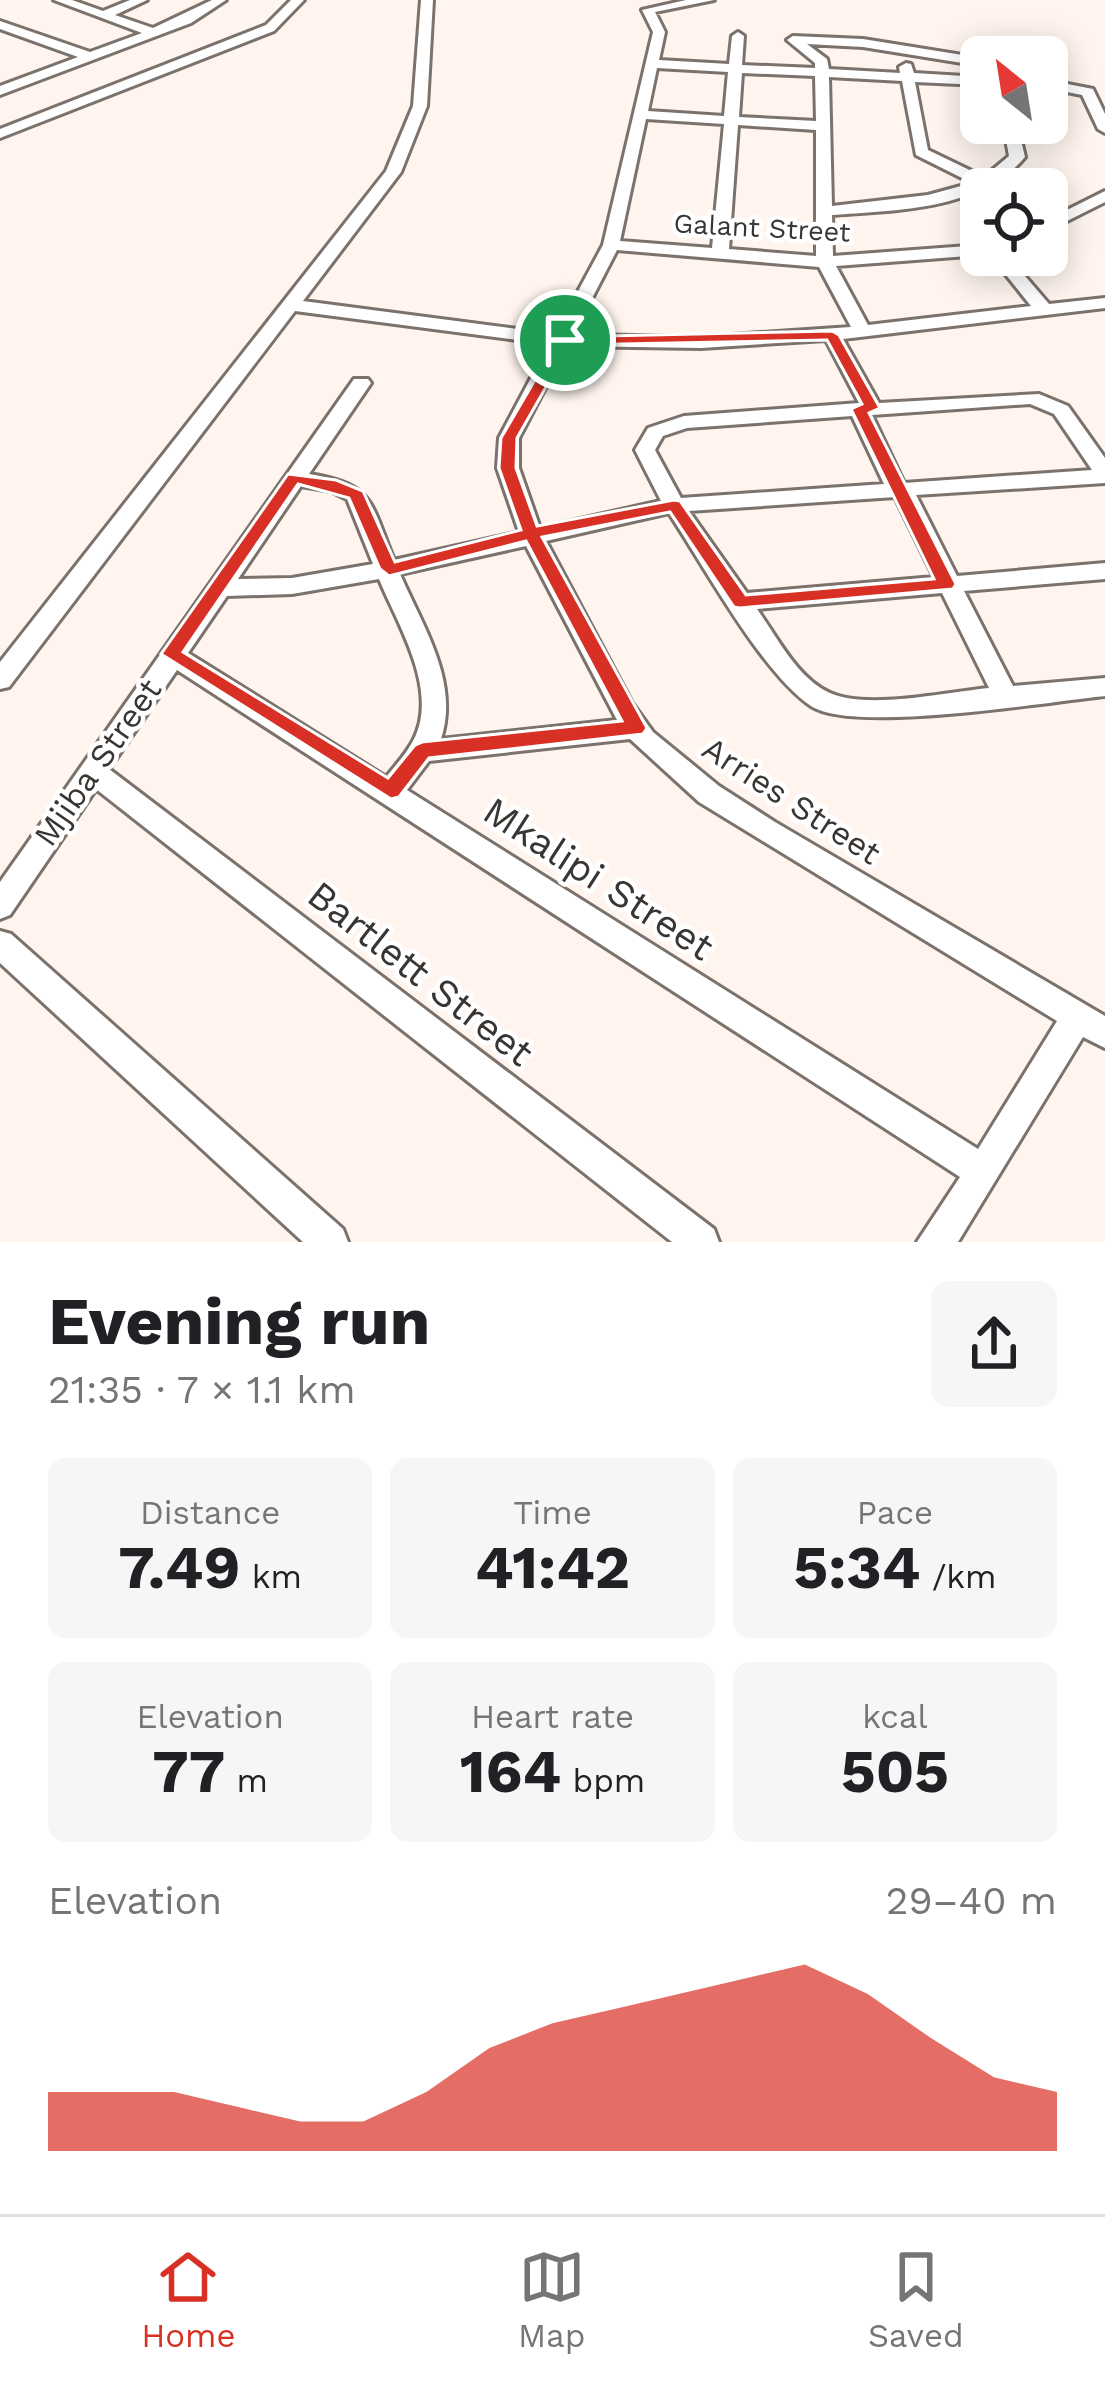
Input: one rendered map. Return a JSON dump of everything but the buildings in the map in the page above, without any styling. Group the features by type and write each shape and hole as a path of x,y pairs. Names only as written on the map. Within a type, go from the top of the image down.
{"street":[{"path":"60,0 154,33"},
{"path":"104,15 140,0"},
{"path":"0,91 187,20 220,0"},
{"path":"285,0 298,0"},
{"path":"0,134 276,25 298,0"},
{"path":"0,680 393,172 410,137 424,75 427,0"},
{"path":"565,340 611,245 659,32 648,10 708,0"},
{"path":"187,20 244,38"},
{"path":"0,25 90,57"},
{"path":"720,255 738,36"},
{"path":"863,332 825,262 821,58 793,40 863,43 960,59"},
{"path":"125,44 143,50"},
{"path":"905,52 921,152 960,173"},
{"path":"162,57 180,63"},
{"path":"653,64 960,80"},
{"path":"1068,85 1092,94 1105,129"},
{"path":"643,115 823,126"},
{"path":"1004,168 1015,162 1013,144"},
{"path":"823,212 936,200 960,190"},
{"path":"1068,215 1105,196"},
{"name":"Galant Street","path":"611,245 825,262 960,252"},
{"path":"1016,276 1045,311"},
{"path":"292,305 565,340 832,335 1096,304"},
{"path":"832,335 900,489 1005,696"},
{"name":"Arries Street","path":"565,340 509,438 508,468 531,534 636,728 667,762 709,794 1091,1025"},
{"name":"Mjiba Street","path":"0,906 361,383"},
{"path":"1105,474 1061,410 1048,401 1019,398 684,422 655,432 647,440 647,461 674,506 790,674 824,702 870,709 1105,687"},
{"path":"218,588 292,586 389,569 674,506 1105,474"},
{"path":"294,478 336,485 356,495 430,673 436,703 432,736 391,790"},
{"path":"740,602 1105,571"},
{"name":"Mkalipi Street","path":"171,654 982,1171"},
{"path":"422,751 636,728"},
{"name":"Bartlett Street","path":"91,770 700,1242"},
{"path":"0,944 330,1242"},
{"path":"935,1242 1091,1025"}],"route":[{"path":"565,340 509,438 508,468 531,534 389,569 356,495 336,485 294,478 171,654 391,790 422,751 636,728 531,534 674,506 740,602 946,584 859,409 872,408 832,335 565,340"}]}
